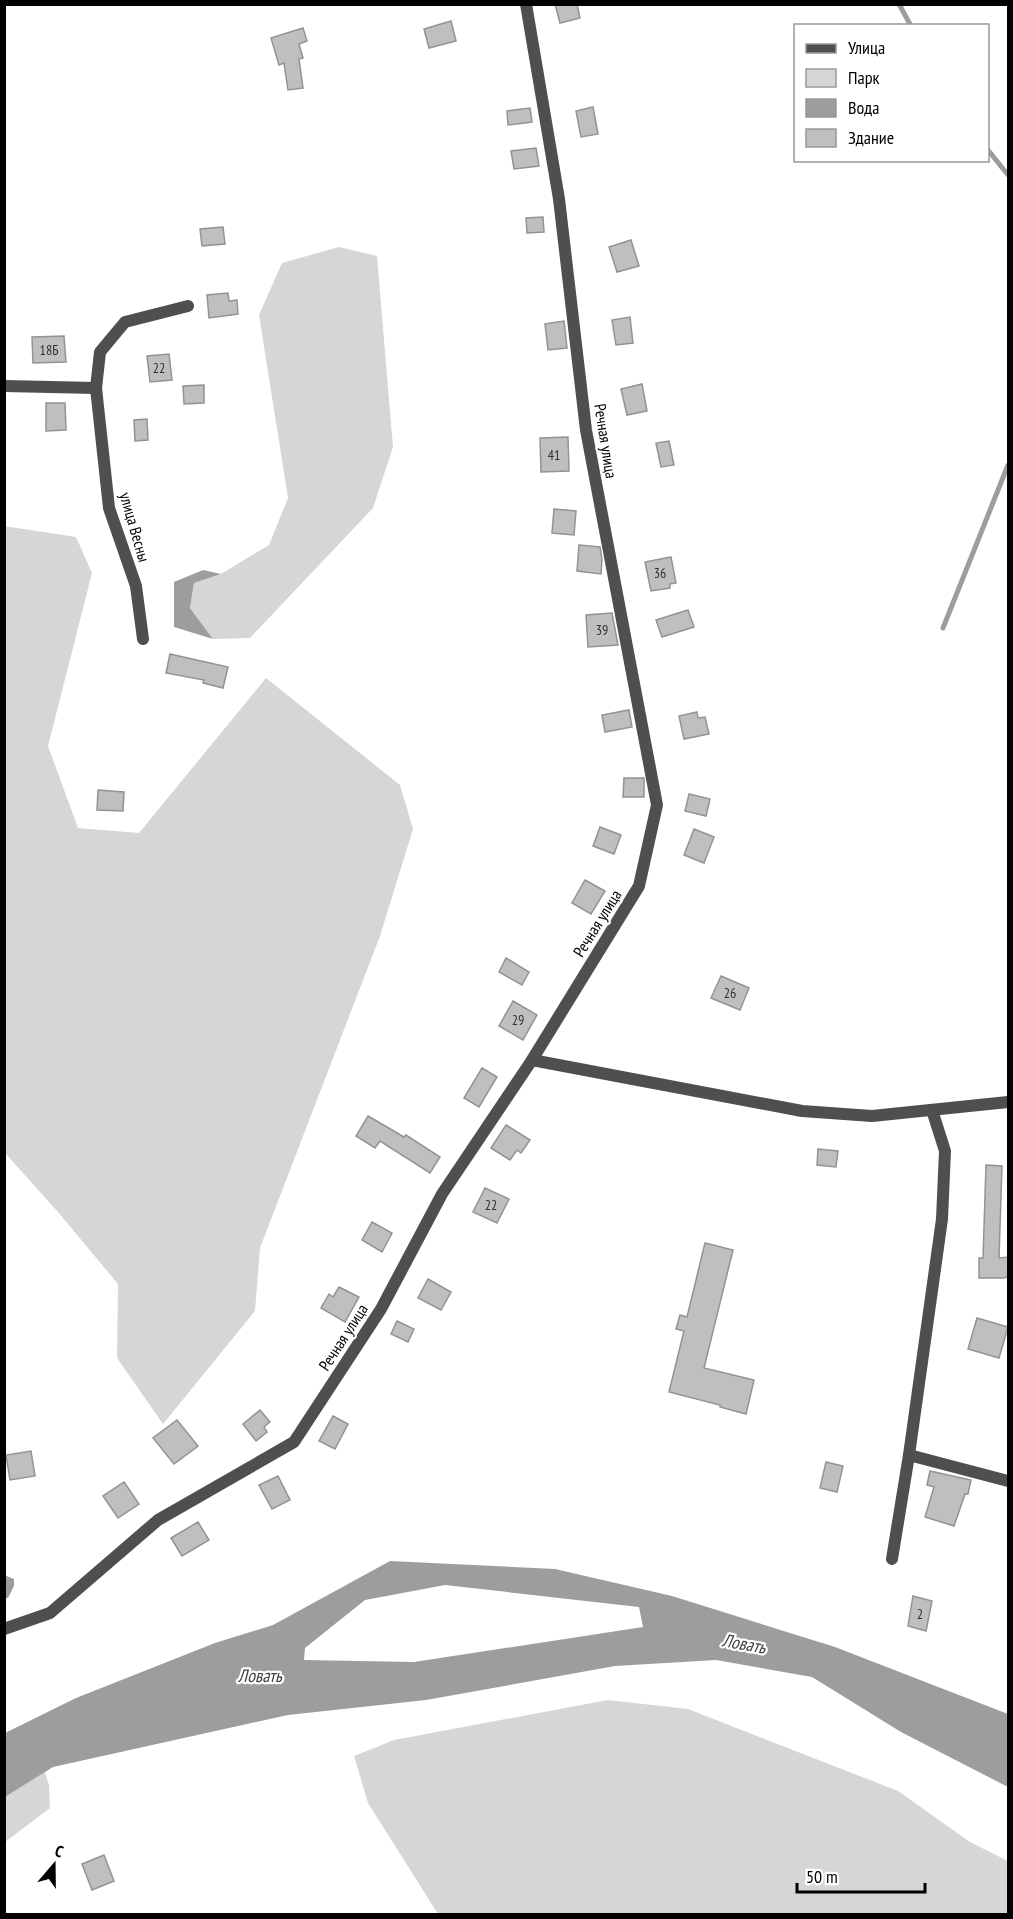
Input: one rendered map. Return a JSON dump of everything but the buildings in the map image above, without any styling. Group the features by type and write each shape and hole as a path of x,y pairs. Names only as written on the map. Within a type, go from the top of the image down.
{"street":[{"name":"Речная улица","path":"4,1629 50,1612 158,1520 294,1442 381,1309 442,1194 532,1060 639,886 657,805 586,430 559,199 526,4"},
{"name":"улица Весны","path":"143,639 136,586 109,508 96,388 100,352 125,322 188,306"},
{"path":"4,386 96,388"},
{"path":"532,1060 802,1111 872,1116 1008,1102"},
{"path":"892,1559 942,1219 945,1151 932,1110"},
{"path":"909,1455 1008,1481"}],"green space":[{"path":"339,247 377,256 393,447 373,508 250,638 213,639 190,608 194,583 221,574 269,545 288,498 259,315 282,263"},
{"path":"4,526 76,537 92,573 48,746 78,828 139,833 266,678 400,785 413,829 380,936 260,1248 255,1311 163,1424 117,1358 118,1284 5,1153"},
{"path":"608,1700 688,1709 898,1791 970,1842 1008,1861 1008,1914 438,1914 368,1803 354,1756 394,1740"},
{"path":"45,1772 49,1785 50,1808 5,1842 5,1797"}],"water":[{"path":"203,570 221,574 194,583 190,608 213,639 174,627 174,582"},
{"name":"Ловать","path":"390,1561 555,1569 672,1596 835,1647 1008,1714 1008,1787 901,1732 812,1677 716,1660 615,1666 426,1700 288,1715 53,1767 5,1797 5,1733 76,1698 215,1643 273,1625","holes":["445,1585 639,1607 643,1627 414,1662 304,1660 305,1648 365,1600"]},
{"path":"4,1575 14,1579 14,1586 8,1598 5,1598"}],"waterway":[{"path":"899,4 910,24"},
{"path":"989,151 1008,175"},
{"path":"943,628 1008,465"}]}
